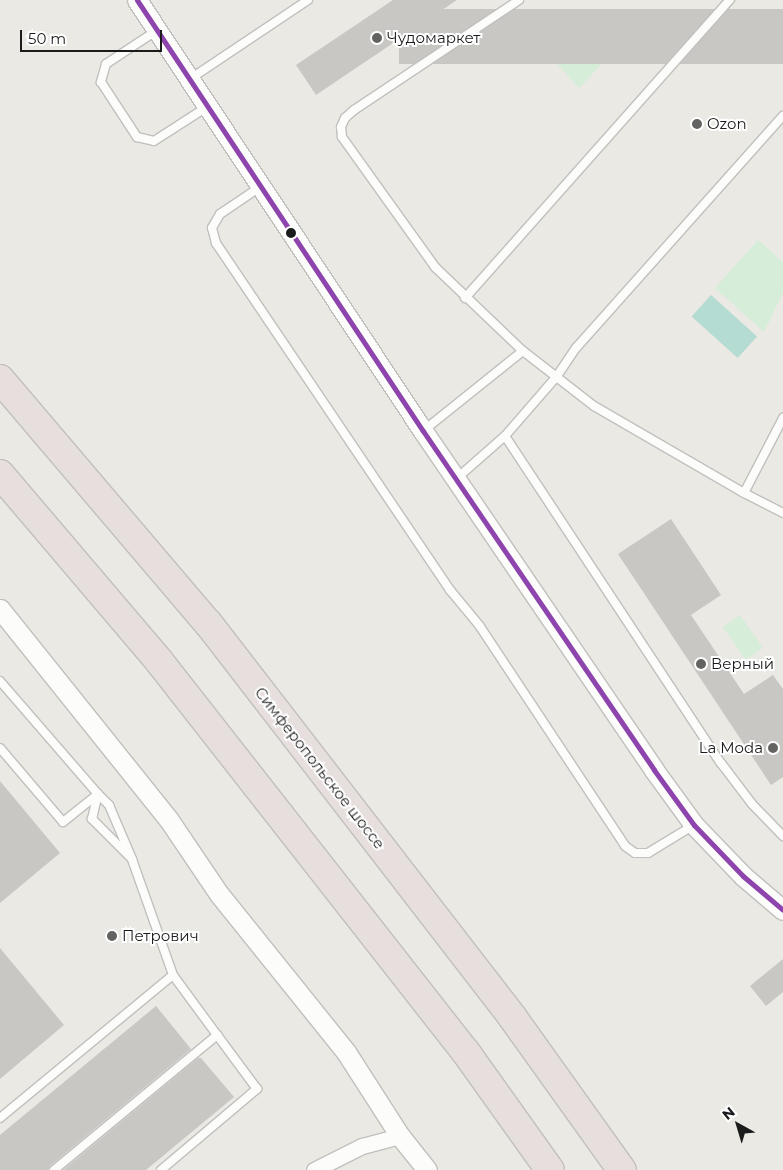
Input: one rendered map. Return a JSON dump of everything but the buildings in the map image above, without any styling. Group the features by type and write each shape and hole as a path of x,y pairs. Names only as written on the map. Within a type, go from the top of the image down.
{"highway":[{"name":"Симферопольское шоссе","path":"0,379 208,624 513,1018 622,1170"},
{"path":"0,474 158,661 465,1051 550,1170"}],"street":[{"path":"136,0 423,431 694,825 743,876 783,910"},
{"path":"0,609 170,820 219,894 346,1052 400,1136 428,1170"},
{"path":"314,1170 362,1146 400,1136"}],"lane":[{"path":"190,79 308,0"},
{"path":"519,0 354,110 345,118 341,127 342,137 435,267 465,298 523,351 594,406 744,493 783,513"},
{"path":"465,298 730,0"},
{"path":"157,30 106,64 102,82 136,137 154,141 208,106"},
{"path":"456,479 505,436 557,376 576,348 783,116"},
{"path":"261,186 220,214 212,228 216,243 444,582 479,625 625,846 635,853 648,853 694,825"},
{"path":"423,431 523,351"},
{"path":"744,493 783,418"},
{"path":"505,436 721,763 752,804 783,836"},
{"path":"0,681 98,794 110,805 132,859 173,975 257,1089 161,1170"},
{"path":"0,748 63,822 98,794"},
{"path":"98,794 92,819 132,859"},
{"path":"0,1118 173,975"},
{"path":"54,1170 217,1035"}],"green space":[{"path":"590,28 611,54 579,88 549,55"},
{"path":"758,240 783,262 783,292 764,332 715,288"},
{"path":"740,615 763,648 746,660 723,627"}],"shaded area":[{"path":"711,295 757,336 738,358 692,317"}],"transit line":[{"path":"137,0 423,431 654,770 694,825 743,876 783,910"}],"place":[{"name":"Чудомаркет","path":"377,38"},
{"name":"Ozon","path":"697,124"},
{"name":"Верный","path":"701,664"},
{"name":"La Moda","path":"773,748"},
{"name":"Петрович","path":"112,936"}]}
